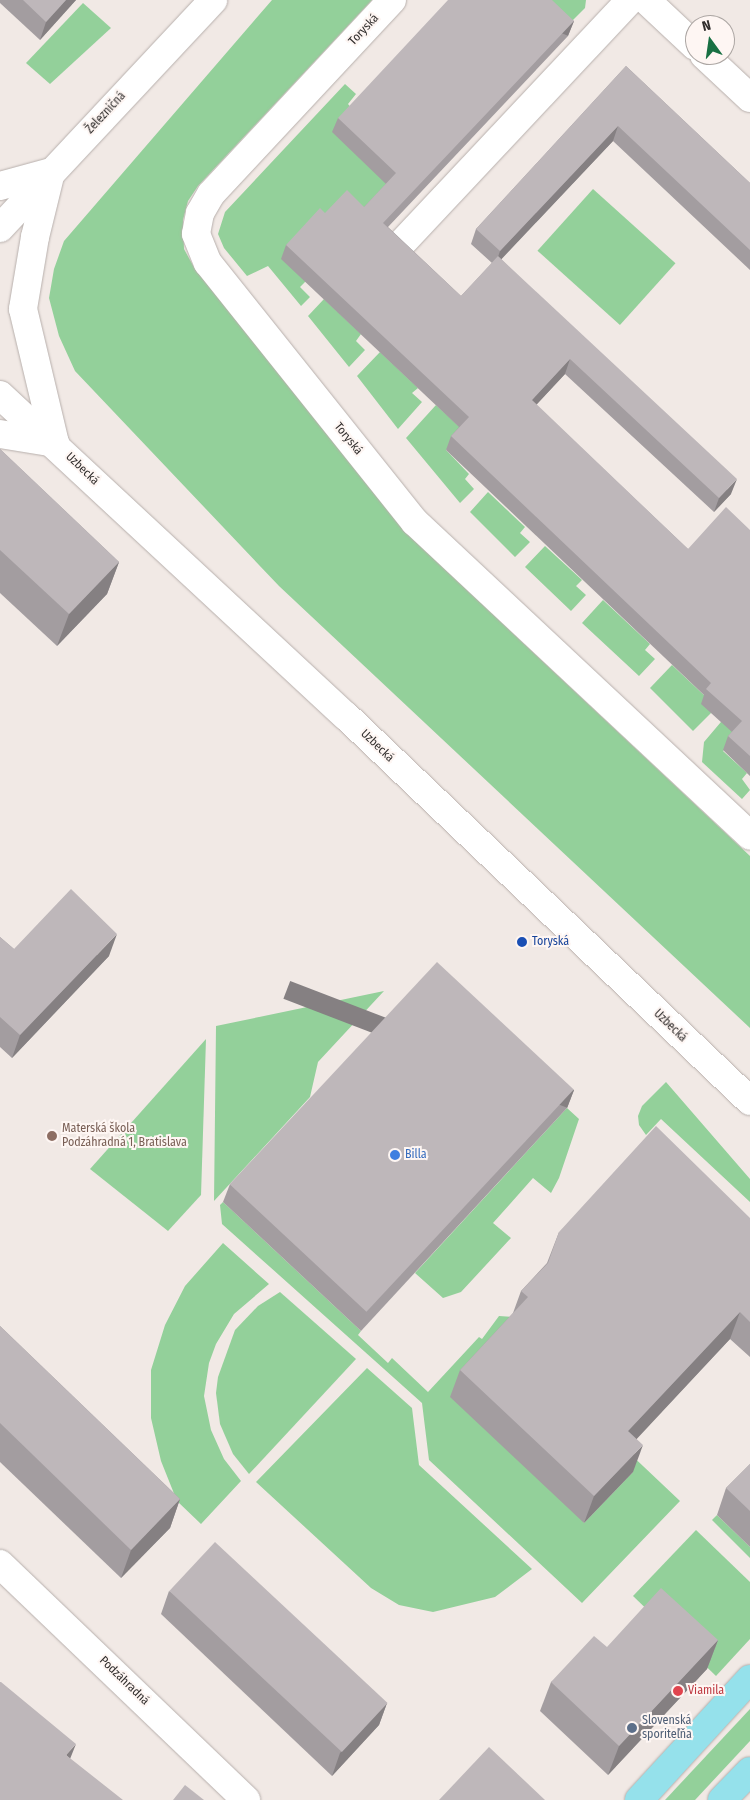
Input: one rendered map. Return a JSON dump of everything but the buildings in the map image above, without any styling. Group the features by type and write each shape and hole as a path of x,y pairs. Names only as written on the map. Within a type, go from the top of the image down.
{"main road":[{"path":"639,1800 750,1679"},
{"path":"722,1800 750,1771"}],"street":[{"name":"Železničná","path":"0,228 213,0"},
{"name":"Toryská","path":"392,0 211,194 200,213 196,234 208,263 415,522 750,836"},
{"path":"402,242 630,0"},
{"path":"646,0 685,37"},
{"path":"715,65 750,98"},
{"path":"0,186 51,172 35,237 24,309 55,443 0,434"},
{"name":"Uzbecká","path":"0,395 55,443 750,1101"},
{"name":"Podzáhradná","path":"0,1564 246,1800"}],"green space":[{"path":"272,0 372,0 198,186 188,201 183,220 184,249 195,269 404,531 750,856 750,1028 279,586 75,371 59,336 49,298 54,269 64,241"},
{"path":"523,0 586,0 585,8 563,30 377,203 395,219 376,237 305,282 300,287 310,297 301,306 268,266 247,276 224,248 218,234 225,212 345,84 356,94 348,104 353,110"},
{"path":"83,3 111,28 50,84 26,63"},
{"path":"593,189 675,263 620,325 537,251"},
{"path":"324,299 361,334 356,341 365,350 349,367 308,316"},
{"path":"380,352 418,388 412,393 422,402 398,429 357,376"},
{"path":"436,405 464,431 446,450 469,474 465,479 474,489 460,503 406,438"},
{"path":"488,492 525,527 520,533 530,542 515,557 470,512"},
{"path":"545,546 582,580 576,586 586,595 571,611 525,567"},
{"path":"603,600 650,644 645,650 655,659 639,676 582,623"},
{"path":"672,665 706,697 711,713 693,731 650,688"},
{"path":"726,716 741,730 723,751 747,773 742,779 750,790 742,799 702,762 704,742"},
{"path":"384,991 318,1062 310,1097 214,1201 216,1026"},
{"path":"206,1039 201,1195 168,1231 90,1169"},
{"path":"666,1082 750,1179 750,1202 661,1119 646,1135 639,1125 638,1116 642,1106"},
{"path":"567,1108 579,1119 559,1178 551,1193 533,1178 493,1223 511,1238 461,1292 443,1298 415,1273"},
{"path":"223,1202 361,1331 358,1335 388,1363 392,1358 428,1392 479,1337 482,1339 499,1316 512,1317 584,1523 633,1472 606,1431 680,1501 582,1603 429,1460 422,1403 222,1224 220,1205"},
{"path":"223,1243 269,1284 234,1314 216,1344 209,1363 204,1396 211,1430 224,1459 241,1481 201,1524 177,1501 161,1461 151,1418 151,1370 165,1325 185,1286"},
{"path":"280,1292 356,1359 249,1474 233,1454 220,1424 216,1393 218,1377 235,1330 258,1306"},
{"path":"367,1368 412,1408 419,1465 532,1569 495,1597 433,1612 399,1605 371,1588 256,1482"},
{"path":"717,1515 750,1547 750,1558 712,1520"},
{"path":"696,1530 750,1582 750,1639 716,1676 633,1596"},
{"path":"750,1709 750,1741 695,1800 665,1800"}],"place":[{"name":"Toryská","path":"522,942"},
{"name":"Materská škola Podzáhradná 1, Bratislava","path":"52,1136"},
{"name":"Billa","path":"395,1155"},
{"name":"Viamila","path":"678,1691"},
{"name":"Slovenská sporiteľňa","path":"632,1728"}]}
